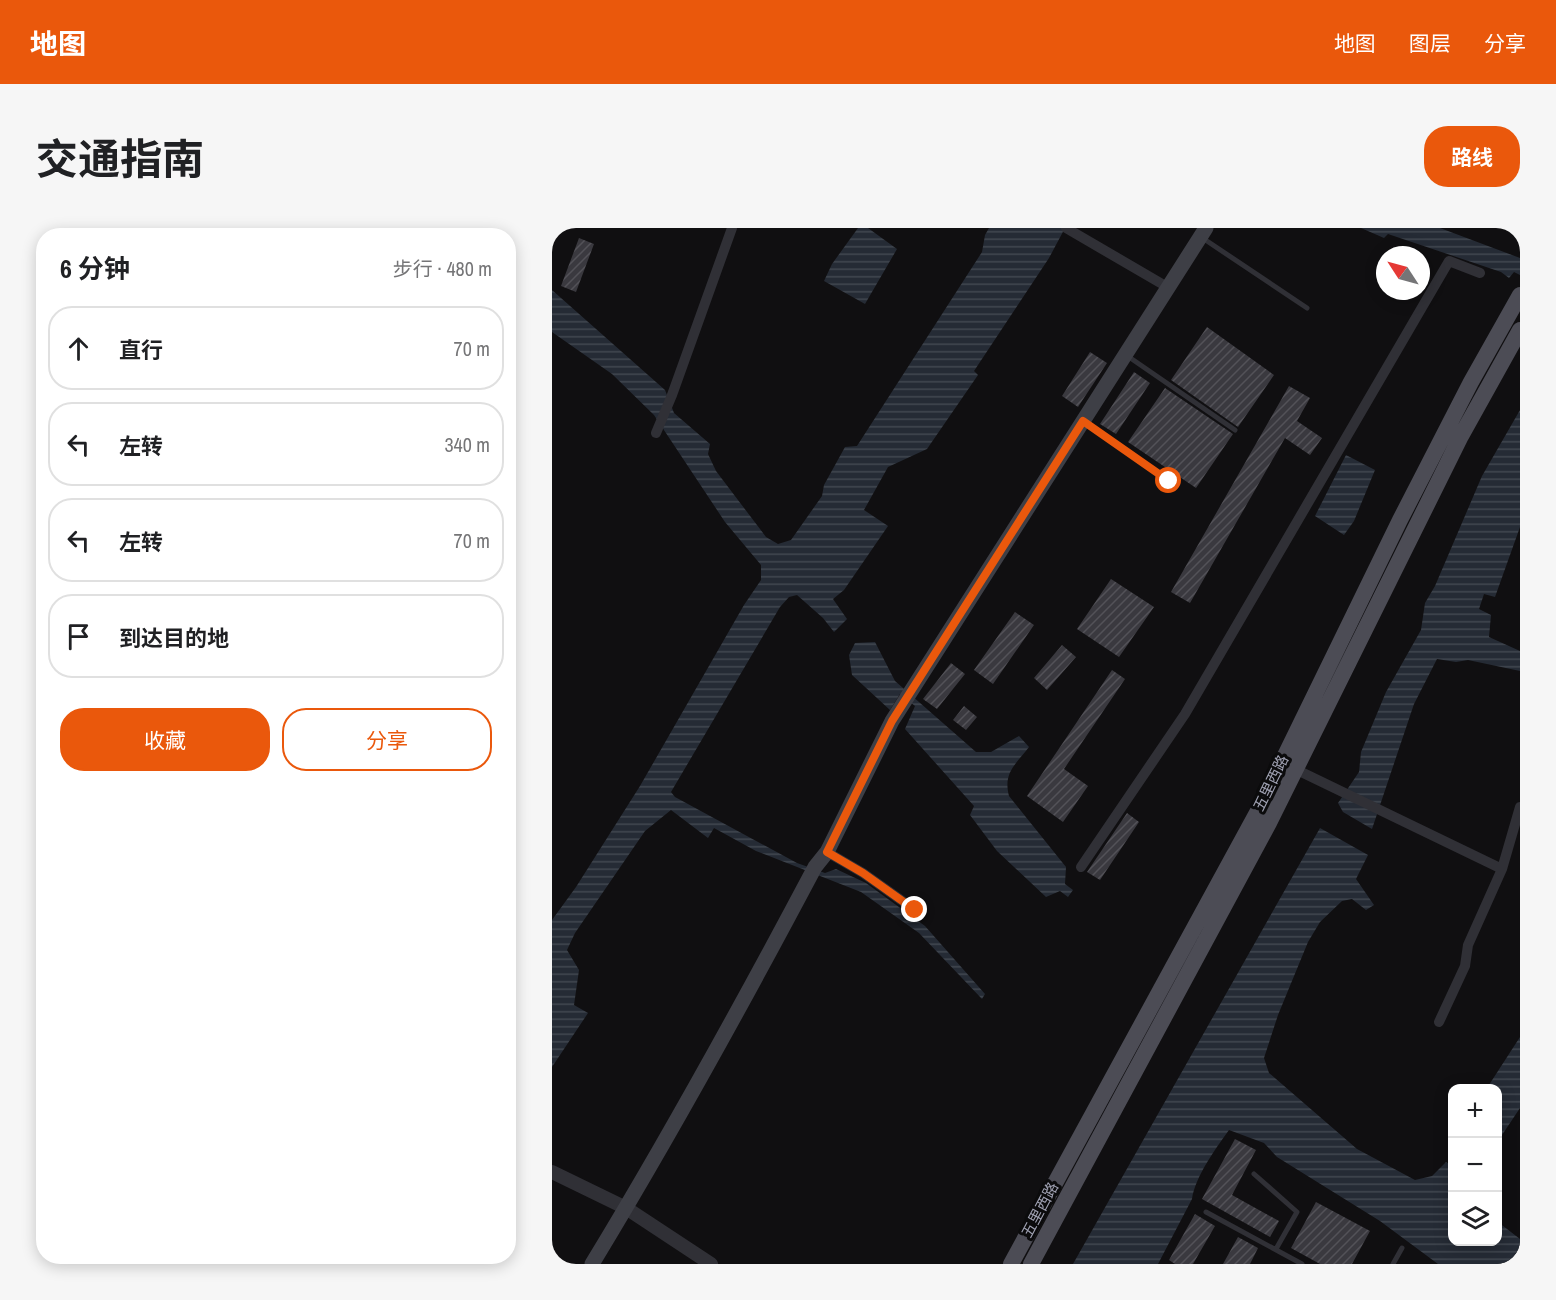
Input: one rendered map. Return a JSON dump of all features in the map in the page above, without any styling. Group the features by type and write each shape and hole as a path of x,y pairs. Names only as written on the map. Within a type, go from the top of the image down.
{"main road":[{"path":"592,1264 626,1208 815,867 827,852 892,721 1204,233"},
{"name":"五里西路","path":"1011,1264 1258,809 1400,520 1471,382 1520,295"},
{"name":"五里西路","path":"1031,1264 1269,823 1461,436 1520,330"}],"street":[{"path":"657,430 672,395 732,228"},
{"path":"1066,228 1169,288"},
{"path":"1081,867 1191,705 1449,261 1480,273"},
{"path":"1295,770 1502,869"},
{"path":"1439,1022 1465,966 1468,945 1502,869 1520,807"},
{"path":"827,852 863,873 915,910"},
{"path":"552,1172 626,1208 711,1264"}],"lane":[{"path":"1204,233 1307,308"},
{"path":"1126,355 1235,430"},
{"path":"1083,421 1169,481"},
{"path":"1254,1174 1297,1212 1276,1250"},
{"path":"1206,1212 1302,1264"},
{"path":"1393,1264 1402,1248"}],"shaded area":[{"path":"858,228 868,228 897,249 865,304 824,281 832,264"},
{"path":"989,228 1065,228 1049,258 974,371 978,375 927,449 888,467 864,510 888,526 844,590 833,599 847,619 834,632 823,618 797,595 789,597 780,607 671,792 675,797 797,863 825,873 836,869 866,883 925,926 985,994 982,999 919,933 861,892 756,851 714,828 708,838 671,810 645,831 575,933 567,950 579,970 574,1005 588,1013 552,1067 552,920 576,887 640,786 744,605 761,580 761,565 725,522 654,415 612,374 552,332 552,290 665,390 674,413 710,444 708,454 716,471 766,537 778,544 791,540 822,496 824,485 845,447 857,446 982,252 985,235"},
{"path":"1361,228 1440,228 1520,258 1520,275 1514,272 1509,278 1501,272 1430,248 1430,246 1388,234 1384,238"},
{"path":"1520,410 1520,527 1495,597 1484,594 1479,609 1491,615 1489,637 1520,651 1520,671 1468,660 1456,662 1437,659 1414,704 1372,829 1343,812 1338,803 1359,772 1361,752 1386,692 1421,630 1425,603 1435,586 1482,476"},
{"path":"1346,455 1375,470 1354,521 1344,535 1315,516"},
{"path":"875,642 895,681 976,752 991,752 1019,736 1029,747 1009,775 1009,796 1066,867 1065,884 1073,890 1068,897 1060,891 1046,897 997,851 970,815 974,806 905,729 915,706 900,694 890,710 852,675 849,655 855,643"},
{"path":"1320,828 1368,855 1356,879 1374,905 1366,910 1352,899 1342,901 1320,922 1308,942 1278,1015 1264,1058 1269,1073 1357,1149 1415,1180 1432,1176 1446,1162 1448,1163 1448,1246 1502,1246 1502,1225 1520,1239 1520,1264 1438,1264 1380,1221 1277,1157 1264,1143 1229,1130 1197,1181 1192,1199 1158,1264 1073,1264"},
{"path":"1520,1037 1520,1108 1502,1135 1502,1084 1490,1084"}],"building":[{"path":"579,238 594,244 576,292 561,286"},
{"path":"1207,327 1274,375 1238,427 1171,380"},
{"path":"1090,352 1107,363 1078,407 1062,396"},
{"path":"1134,372 1150,383 1116,434 1100,424"},
{"path":"1289,386 1310,398 1297,421 1322,438 1310,455 1285,438 1190,603 1171,592"},
{"path":"1165,388 1233,434 1196,488 1128,442"},
{"path":"1111,579 1154,607 1119,657 1077,629"},
{"path":"1015,612 1034,625 993,684 974,670"},
{"path":"1062,645 1076,657 1047,690 1034,678"},
{"path":"951,663 965,674 937,709 923,699"},
{"path":"1112,670 1125,679 1064,769 1088,786 1063,822 1027,796"},
{"path":"964,706 977,717 966,730 953,720"},
{"path":"1127,813 1139,822 1100,880 1087,872"},
{"path":"1235,1139 1256,1150 1232,1195 1279,1221 1270,1237 1202,1199"},
{"path":"1316,1202 1370,1231 1352,1264 1320,1264 1291,1248"},
{"path":"1195,1214 1215,1226 1193,1264 1175,1264 1169,1260"},
{"path":"1238,1237 1258,1248 1250,1264 1223,1264"}],"route":[{"path":"915,910 863,873 827,852 892,721 1083,421 1169,481"}]}
